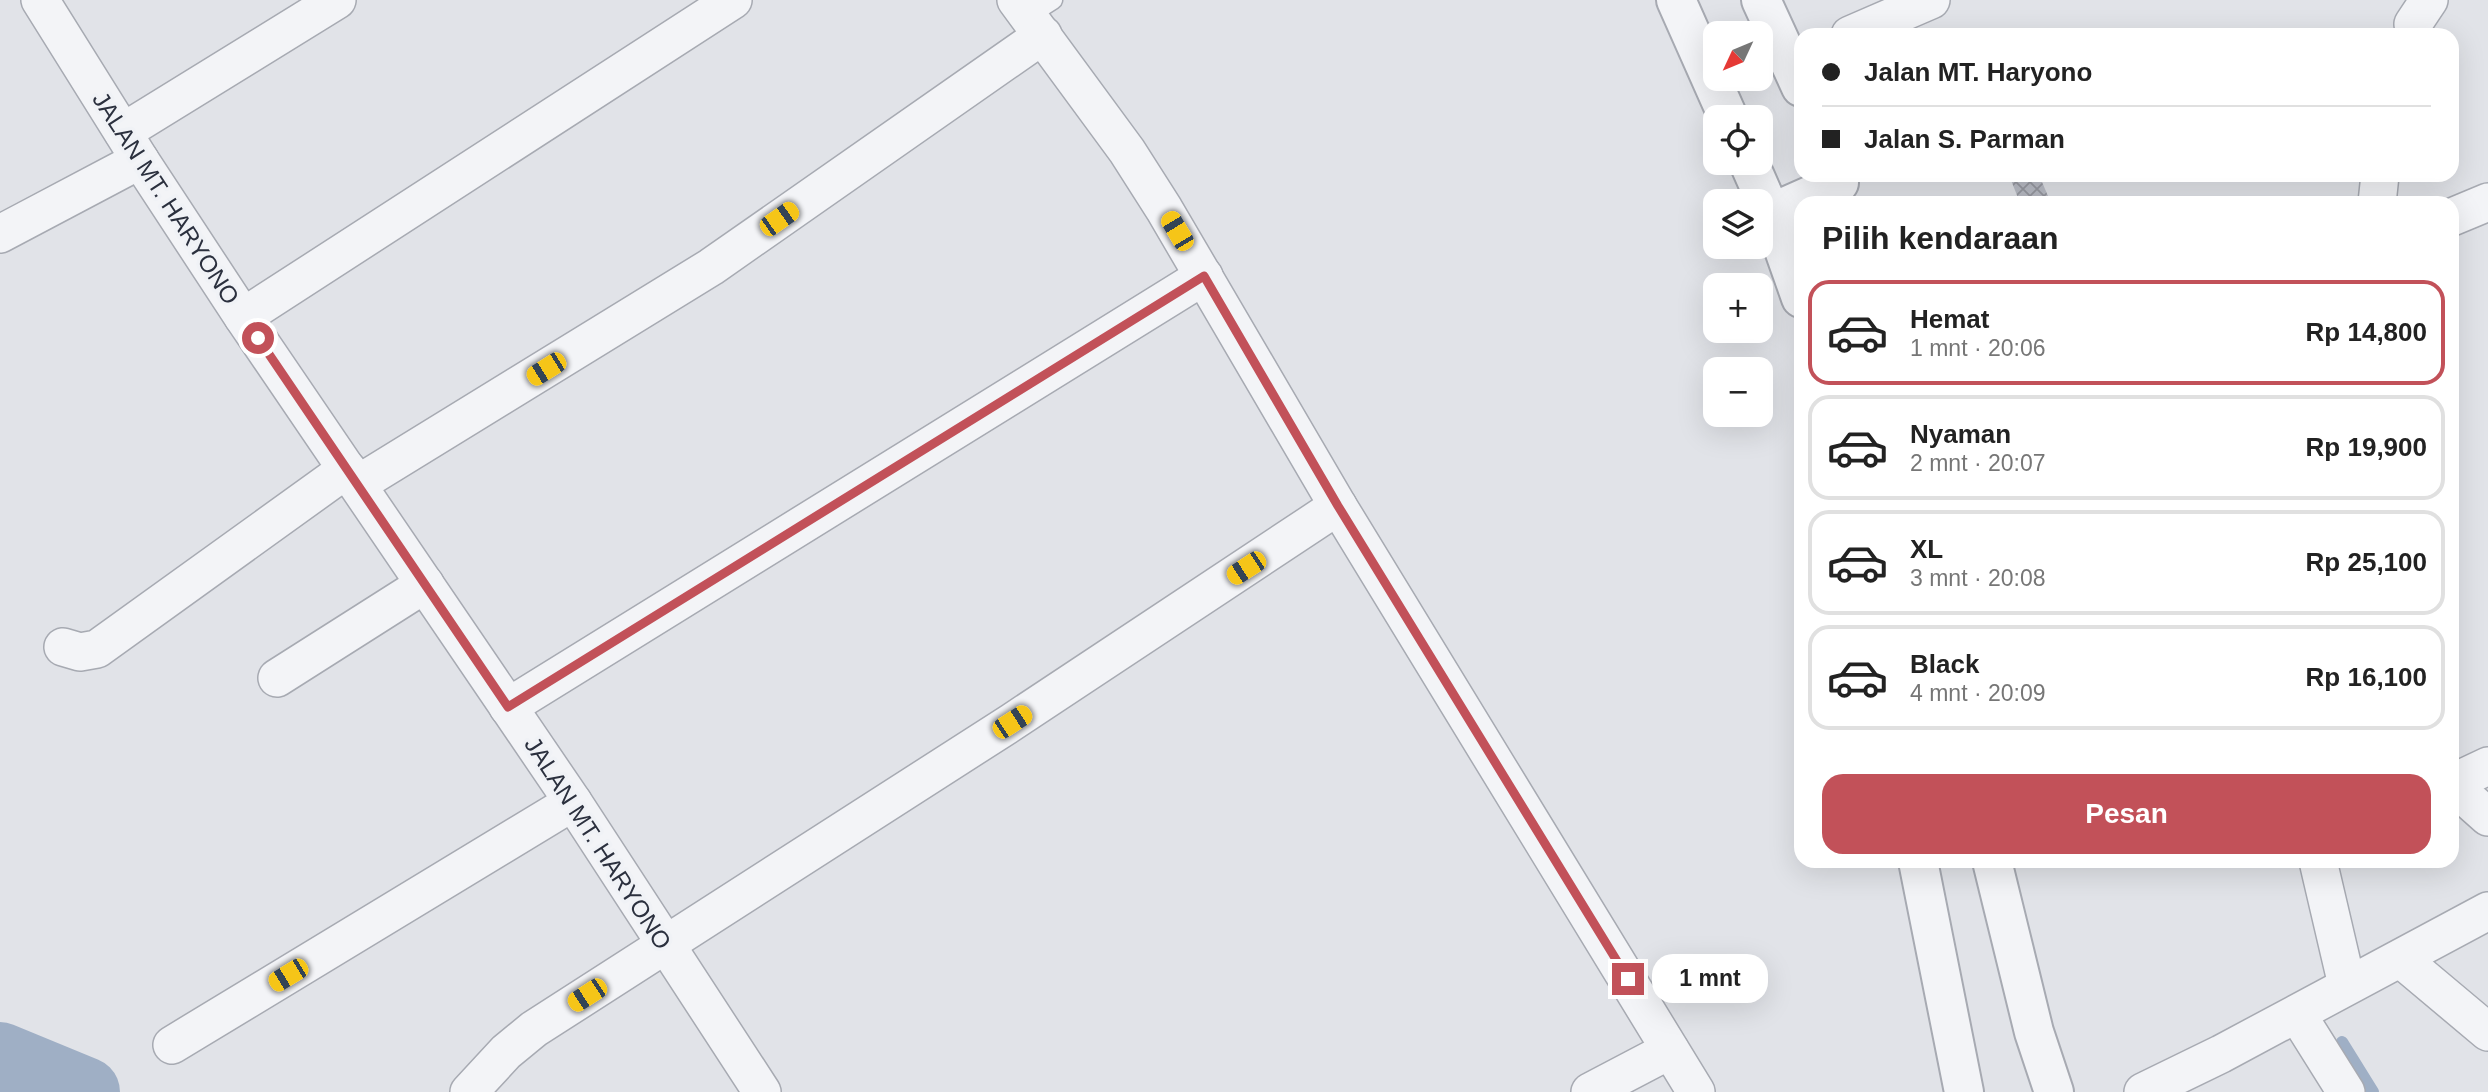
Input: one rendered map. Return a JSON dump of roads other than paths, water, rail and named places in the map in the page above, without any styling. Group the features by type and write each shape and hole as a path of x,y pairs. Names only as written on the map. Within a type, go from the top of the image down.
{"street":[{"name":"JALAN MT. HARYONO","path":"40,0 131,146 243,317 573,802 761,1092"},
{"path":"0,234 131,146 337,0"},
{"path":"243,317 733,0"},
{"path":"1676,0 1723,105"},
{"path":"1761,0 1794,62"},
{"path":"1866,28 1931,0"},
{"path":"63,647 80,652 97,649 352,477 711,267 1035,13 1127,151 1204,276 1338,506 1696,1092"},
{"path":"1815,196 1840,187"},
{"path":"2459,214 2488,202"},
{"path":"1773,211 1794,204"},
{"path":"1773,218 1794,278"},
{"path":"508,707 1204,276"},
{"path":"469,1092 506,1052 534,1029 1012,722 1338,506"},
{"path":"276,678 425,584"},
{"path":"2459,780 2488,766"},
{"path":"2459,790 2488,817"},
{"path":"172,1045 573,802"},
{"path":"1919,868 1964,1092"},
{"path":"1994,868 2034,1032 2054,1092"},
{"path":"2320,868 2347,985"},
{"path":"2143,1092 2221,1054 2488,911"},
{"path":"2401,958 2488,1032"},
{"path":"2297,1014 2346,1092"},
{"path":"1590,1092 1670,1050"}],"waterway":[{"path":"2342,1042 2373,1092"},
{"path":"0,1057 85,1092"}]}
